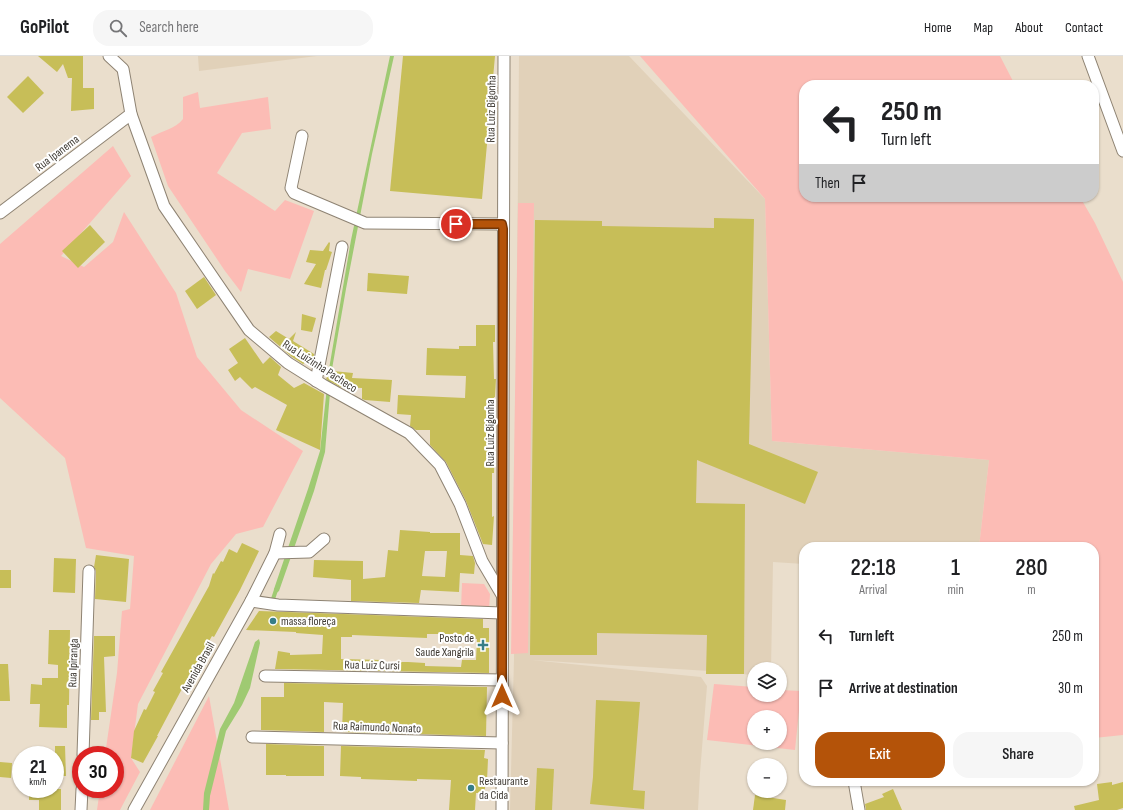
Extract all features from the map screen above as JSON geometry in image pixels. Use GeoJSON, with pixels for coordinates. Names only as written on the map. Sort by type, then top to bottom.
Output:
{"type":"FeatureCollection","features":[{"type":"Feature","properties":{"kind":"street","name":"Rua Luizinha Pacheco"},"geometry":{"type":"LineString","coordinates":[[108,56],[123,69],[131,114],[164,206],[249,330],[288,363],[316,381],[408,433],[440,466],[460,504],[482,561],[502,597]]}},
{"type":"Feature","properties":{"kind":"street","name":"Rua Luiz Bigonha"},"geometry":{"type":"LineString","coordinates":[[502,810],[504,56]]}},
{"type":"Feature","properties":{"kind":"street"},"geometry":{"type":"LineString","coordinates":[[1088,56],[1097,80]]}},
{"type":"Feature","properties":{"kind":"street"},"geometry":{"type":"LineString","coordinates":[[1099,86],[1123,151]]}},
{"type":"Feature","properties":{"kind":"street","name":"Rua Ipanema"},"geometry":{"type":"LineString","coordinates":[[0,213],[131,114]]}},
{"type":"Feature","properties":{"kind":"street"},"geometry":{"type":"LineString","coordinates":[[302,136],[290,188],[294,193],[364,223],[502,224],[503,229]]}},
{"type":"Feature","properties":{"kind":"street"},"geometry":{"type":"LineString","coordinates":[[316,381],[342,247]]}},
{"type":"Feature","properties":{"kind":"street","name":"Avenida Brasil"},"geometry":{"type":"LineString","coordinates":[[134,810],[278,553],[280,534]]}},
{"type":"Feature","properties":{"kind":"street"},"geometry":{"type":"LineString","coordinates":[[278,553],[309,552],[324,538]]}},
{"type":"Feature","properties":{"kind":"street","name":"Rua Ipiranga"},"geometry":{"type":"LineString","coordinates":[[83,746],[89,572]]}},
{"type":"Feature","properties":{"kind":"street"},"geometry":{"type":"LineString","coordinates":[[251,601],[278,605],[502,613]]}},
{"type":"Feature","properties":{"kind":"street","name":"Rua Luiz Cursi"},"geometry":{"type":"LineString","coordinates":[[265,676],[502,680]]}},
{"type":"Feature","properties":{"kind":"street","name":"Rua Raimundo Nonato"},"geometry":{"type":"LineString","coordinates":[[252,737],[502,743]]}},
{"type":"Feature","properties":{"kind":"street"},"geometry":{"type":"LineString","coordinates":[[855,786],[859,810]]}},
{"type":"Feature","properties":{"kind":"street"},"geometry":{"type":"LineString","coordinates":[[81,810],[82,798]]}},
{"type":"Feature","properties":{"kind":"shaded area"},"geometry":{"type":"Polygon","coordinates":[[[198,56],[317,56],[199,71],[198,56]]]}},
{"type":"Feature","properties":{"kind":"shaded area"},"geometry":{"type":"Polygon","coordinates":[[[390,56],[394,56],[372,154],[332,369],[325,452],[314,491],[279,591],[275,594],[274,589],[320,451],[329,369],[351,240],[390,56]]]}},
{"type":"Feature","properties":{"kind":"shaded area"},"geometry":{"type":"Polygon","coordinates":[[[519,56],[629,56],[765,199],[772,441],[989,460],[980,542],[799,542],[799,564],[773,562],[771,662],[747,662],[747,675],[531,660],[701,677],[707,686],[698,810],[510,810],[514,659],[519,56]]]}},
{"type":"Feature","properties":{"kind":"shaded area"},"geometry":{"type":"Polygon","coordinates":[[[640,56],[1000,56],[1012,80],[799,80],[799,202],[1083,202],[1095,223],[1123,282],[1123,735],[1099,737],[1099,542],[980,542],[989,460],[772,441],[765,199],[640,56]]]}},
{"type":"Feature","properties":{"kind":"shaded area"},"geometry":{"type":"Polygon","coordinates":[[[198,92],[200,108],[268,97],[271,129],[242,133],[217,173],[275,211],[285,200],[314,211],[290,279],[248,269],[241,292],[225,271],[168,186],[151,137],[172,128],[180,122],[183,119],[183,97],[198,92]]]}},
{"type":"Feature","properties":{"kind":"shaded area"},"geometry":{"type":"Polygon","coordinates":[[[113,146],[131,176],[61,256],[84,267],[113,242],[124,212],[176,293],[197,357],[241,410],[303,451],[263,527],[236,534],[211,564],[138,704],[131,758],[140,772],[120,810],[97,810],[99,798],[124,798],[124,746],[106,746],[117,673],[122,611],[130,609],[134,556],[86,548],[65,458],[0,398],[0,244],[113,146]]]}},
{"type":"Feature","properties":{"kind":"shaded area"},"geometry":{"type":"Polygon","coordinates":[[[518,203],[534,203],[528,653],[511,654],[518,203]]]}},
{"type":"Feature","properties":{"kind":"shaded area"},"geometry":{"type":"Polygon","coordinates":[[[462,583],[484,584],[490,594],[489,610],[461,609],[462,583]]]}},
{"type":"Feature","properties":{"kind":"shaded area"},"geometry":{"type":"Polygon","coordinates":[[[259,639],[260,643],[250,688],[242,705],[226,731],[210,796],[209,810],[203,810],[204,793],[220,729],[234,703],[255,642],[259,639]]]}},
{"type":"Feature","properties":{"kind":"shaded area"},"geometry":{"type":"Polygon","coordinates":[[[714,684],[747,686],[747,702],[787,702],[787,690],[799,691],[799,711],[795,750],[787,749],[787,710],[747,710],[747,745],[707,740],[714,684]]]}},
{"type":"Feature","properties":{"kind":"shaded area"},"geometry":{"type":"Polygon","coordinates":[[[209,696],[229,810],[150,810],[209,696]]]}},
{"type":"Feature","properties":{"kind":"building"},"geometry":{"type":"Polygon","coordinates":[[[38,56],[83,56],[83,88],[94,88],[94,109],[71,111],[72,78],[68,78],[63,64],[57,72],[38,56]]]}},
{"type":"Feature","properties":{"kind":"building"},"geometry":{"type":"Polygon","coordinates":[[[403,56],[495,56],[482,199],[390,191],[403,56]]]}},
{"type":"Feature","properties":{"kind":"building"},"geometry":{"type":"Polygon","coordinates":[[[28,76],[44,93],[23,113],[7,97],[28,76]]]}},
{"type":"Feature","properties":{"kind":"building"},"geometry":{"type":"Polygon","coordinates":[[[714,218],[754,219],[749,444],[818,472],[805,504],[697,460],[696,503],[745,504],[744,674],[706,674],[707,635],[597,633],[597,655],[530,655],[535,220],[602,221],[602,226],[714,228],[714,218]]]}},
{"type":"Feature","properties":{"kind":"building"},"geometry":{"type":"Polygon","coordinates":[[[90,225],[105,242],[78,268],[62,251],[90,225]]]}},
{"type":"Feature","properties":{"kind":"building"},"geometry":{"type":"Polygon","coordinates":[[[329,242],[329,251],[332,252],[325,270],[321,288],[304,284],[316,264],[306,262],[310,250],[323,251],[329,242]]]}},
{"type":"Feature","properties":{"kind":"building"},"geometry":{"type":"Polygon","coordinates":[[[368,273],[409,276],[407,294],[367,291],[368,273]]]}},
{"type":"Feature","properties":{"kind":"building"},"geometry":{"type":"Polygon","coordinates":[[[204,277],[216,295],[197,309],[185,291],[204,277]]]}},
{"type":"Feature","properties":{"kind":"building"},"geometry":{"type":"Polygon","coordinates":[[[302,314],[316,318],[312,332],[301,330],[302,314]]]}},
{"type":"Feature","properties":{"kind":"building"},"geometry":{"type":"Polygon","coordinates":[[[476,325],[495,325],[495,342],[493,342],[494,379],[496,379],[493,420],[495,421],[494,473],[492,473],[492,517],[494,516],[492,545],[483,544],[466,501],[446,462],[430,445],[430,430],[416,430],[410,426],[411,415],[397,414],[398,395],[465,398],[466,376],[426,375],[427,348],[459,349],[459,346],[476,346],[476,325]]]}},
{"type":"Feature","properties":{"kind":"building"},"geometry":{"type":"Polygon","coordinates":[[[276,331],[289,339],[296,332],[293,341],[314,354],[314,357],[303,364],[292,357],[269,337],[276,331]]]}},
{"type":"Feature","properties":{"kind":"building"},"geometry":{"type":"Polygon","coordinates":[[[245,338],[263,364],[270,357],[281,367],[278,375],[294,388],[304,383],[324,394],[320,450],[276,430],[287,405],[255,387],[252,389],[240,377],[235,381],[228,370],[238,363],[229,349],[245,338]]]}},
{"type":"Feature","properties":{"kind":"building"},"geometry":{"type":"Polygon","coordinates":[[[333,371],[353,373],[352,378],[392,380],[390,402],[362,399],[362,388],[340,387],[326,379],[327,377],[333,377],[333,371]]]}},
{"type":"Feature","properties":{"kind":"building"},"geometry":{"type":"Polygon","coordinates":[[[400,530],[430,533],[460,533],[460,555],[473,556],[475,563],[474,574],[460,573],[459,592],[421,590],[419,603],[351,601],[351,580],[313,577],[314,560],[363,561],[363,579],[385,577],[388,550],[398,551],[400,530]],[[425,551],[422,576],[445,577],[447,551],[425,551]]]}},
{"type":"Feature","properties":{"kind":"building"},"geometry":{"type":"Polygon","coordinates":[[[242,543],[259,551],[240,590],[214,637],[212,636],[184,685],[143,763],[131,758],[134,731],[144,709],[146,710],[155,692],[153,691],[163,673],[161,672],[209,586],[213,573],[214,574],[221,561],[223,562],[229,549],[237,553],[242,543]]]}},
{"type":"Feature","properties":{"kind":"building"},"geometry":{"type":"Polygon","coordinates":[[[96,555],[129,559],[126,602],[95,599],[96,571],[94,567],[96,555]]]}},
{"type":"Feature","properties":{"kind":"building"},"geometry":{"type":"Polygon","coordinates":[[[54,558],[76,559],[75,593],[53,592],[54,558]]]}},
{"type":"Feature","properties":{"kind":"building"},"geometry":{"type":"Polygon","coordinates":[[[0,570],[11,570],[11,588],[0,588],[0,570]]]}},
{"type":"Feature","properties":{"kind":"building"},"geometry":{"type":"Polygon","coordinates":[[[259,611],[483,619],[483,628],[489,628],[489,673],[275,669],[278,651],[290,653],[290,655],[322,654],[323,635],[296,632],[246,630],[259,611]],[[427,634],[427,638],[352,635],[352,637],[341,637],[341,659],[382,660],[382,662],[425,663],[425,666],[461,667],[462,660],[476,660],[477,639],[458,639],[458,634],[427,634]]]}},
{"type":"Feature","properties":{"kind":"building"},"geometry":{"type":"Polygon","coordinates":[[[49,630],[70,630],[69,705],[67,705],[67,728],[39,727],[40,704],[30,704],[31,684],[42,685],[42,678],[58,678],[58,665],[48,664],[49,630]]]}},
{"type":"Feature","properties":{"kind":"building"},"geometry":{"type":"Polygon","coordinates":[[[94,636],[115,636],[115,656],[104,657],[106,712],[99,712],[99,720],[91,720],[94,636]]]}},
{"type":"Feature","properties":{"kind":"building"},"geometry":{"type":"Polygon","coordinates":[[[0,664],[8,664],[10,701],[0,701],[0,664]]]}},
{"type":"Feature","properties":{"kind":"building"},"geometry":{"type":"Polygon","coordinates":[[[284,683],[487,687],[486,736],[342,732],[343,703],[324,702],[324,732],[261,730],[261,697],[284,697],[284,683]]]}},
{"type":"Feature","properties":{"kind":"building"},"geometry":{"type":"Polygon","coordinates":[[[596,700],[640,702],[633,790],[645,791],[644,809],[590,804],[593,777],[596,700]]]}},
{"type":"Feature","properties":{"kind":"building"},"geometry":{"type":"Polygon","coordinates":[[[266,744],[324,746],[324,776],[266,775],[266,744]]]}},
{"type":"Feature","properties":{"kind":"building"},"geometry":{"type":"Polygon","coordinates":[[[64,746],[65,746],[66,776],[64,776],[64,746]]]}},
{"type":"Feature","properties":{"kind":"building"},"geometry":{"type":"Polygon","coordinates":[[[341,746],[485,750],[484,758],[488,759],[485,793],[476,793],[475,810],[449,810],[451,780],[417,779],[417,781],[361,779],[361,777],[340,776],[341,746]]]}},
{"type":"Feature","properties":{"kind":"building"},"geometry":{"type":"Polygon","coordinates":[[[0,762],[12,763],[11,778],[0,777],[0,762]]]}},
{"type":"Feature","properties":{"kind":"building"},"geometry":{"type":"Polygon","coordinates":[[[537,768],[554,769],[552,810],[535,810],[537,768]]]}},
{"type":"Feature","properties":{"kind":"building"},"geometry":{"type":"Polygon","coordinates":[[[1112,782],[1112,785],[1123,782],[1123,808],[1117,810],[1075,810],[1074,806],[1099,800],[1097,786],[1099,786],[1099,784],[1112,782]]]}},
{"type":"Feature","properties":{"kind":"building"},"geometry":{"type":"Polygon","coordinates":[[[893,789],[902,810],[866,810],[865,804],[884,797],[882,794],[893,789]]]}},
{"type":"Feature","properties":{"kind":"building"},"geometry":{"type":"Polygon","coordinates":[[[29,798],[61,798],[61,810],[39,810],[39,800],[29,800],[29,798]]]}},
{"type":"Feature","properties":{"kind":"building"},"geometry":{"type":"Polygon","coordinates":[[[755,798],[774,798],[786,800],[785,810],[753,810],[755,798]]]}},
{"type":"Feature","properties":{"kind":"waterway"},"geometry":{"type":"LineString","coordinates":[[273,599],[276,590]]}},
{"type":"Feature","properties":{"kind":"place","name":"massa floreça"},"geometry":{"type":"Point","coordinates":[273,621]}},
{"type":"Feature","properties":{"kind":"place","name":"Posto de Saude Xangrila"},"geometry":{"type":"Point","coordinates":[483,645]}},
{"type":"Feature","properties":{"kind":"place","name":"Restaurante da Cida"},"geometry":{"type":"Point","coordinates":[471,788]}},
{"type":"Feature","properties":{"kind":"route"},"geometry":{"type":"LineString","coordinates":[[456,224],[502,224],[503,229],[502,696]]}}]}
